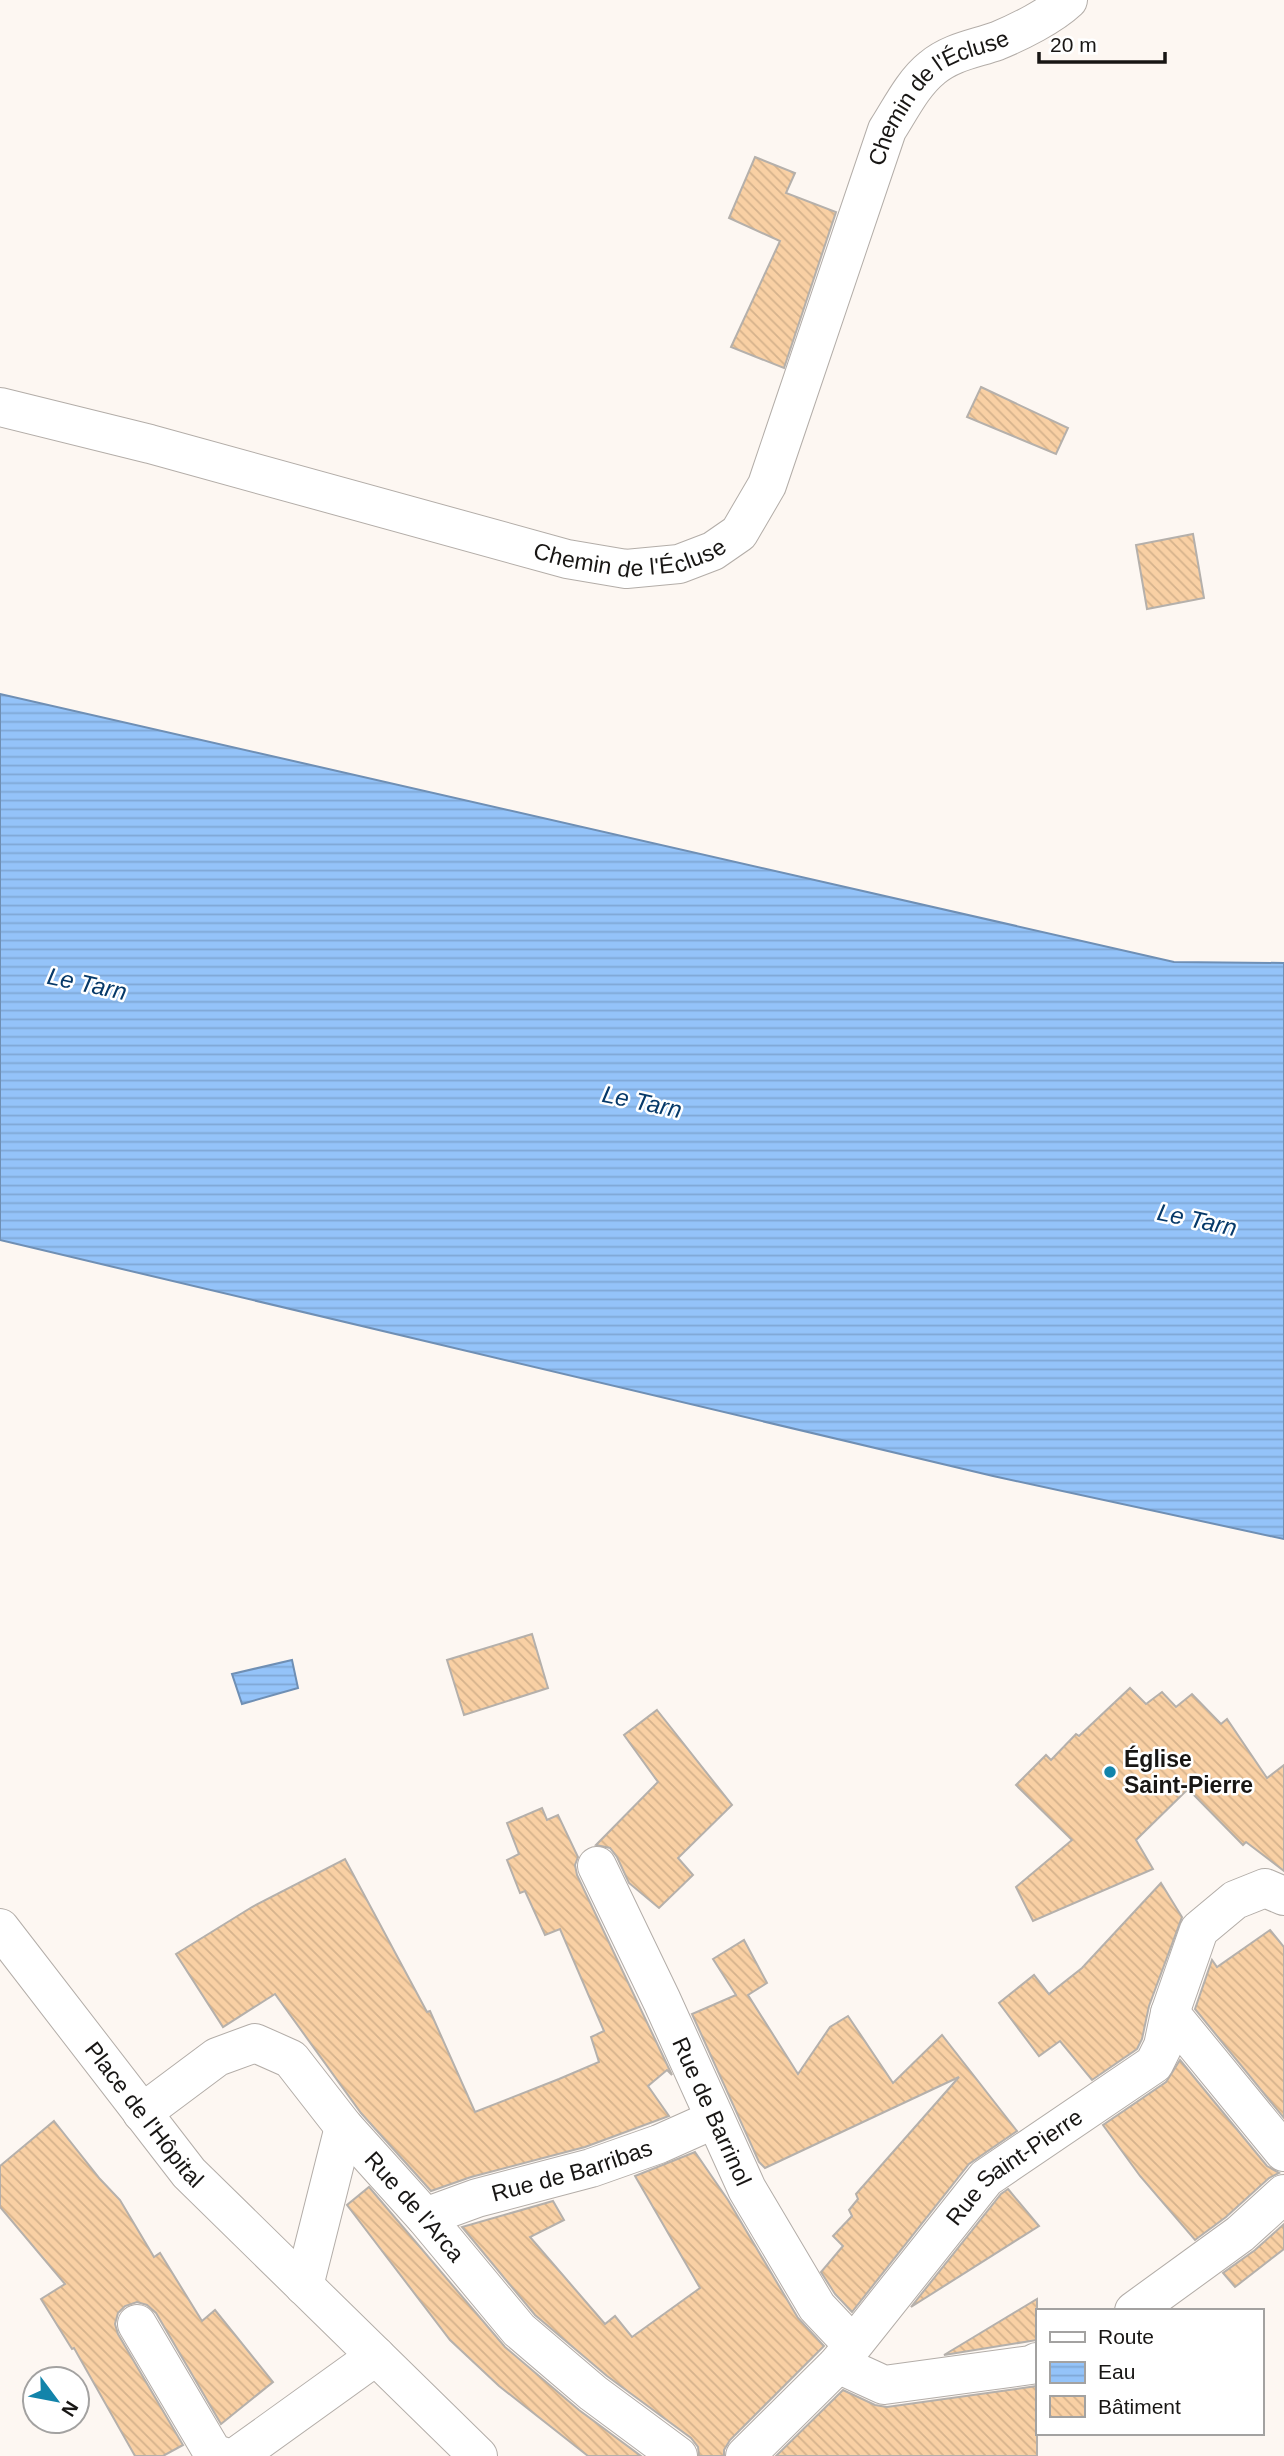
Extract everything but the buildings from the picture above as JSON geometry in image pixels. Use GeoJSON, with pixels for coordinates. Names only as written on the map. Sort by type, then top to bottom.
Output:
{"type":"FeatureCollection","features":[{"type":"Feature","properties":{"kind":"street","name":"Chemin de l'Écluse"},"geometry":{"type":"LineString","coordinates":[[0,407],[150,444],[567,559],[626,569],[679,564],[713,551],[739,533],[767,485],[887,130],[909,96],[931,68],[962,50],[997,40],[1058,10],[1068,0]]}},
{"type":"Feature","properties":{"kind":"street","name":"Rue de Barrinol"},"geometry":{"type":"LineString","coordinates":[[597,1866],[747,2189],[845,2354]]}},
{"type":"Feature","properties":{"kind":"street","name":"Rue Saint-Pierre"},"geometry":{"type":"LineString","coordinates":[[746,2456],[845,2354],[986,2178],[1154,2064],[1163,2046],[1170,2013],[1199,1930],[1235,1900],[1275,1892]]}},
{"type":"Feature","properties":{"kind":"street","name":"Place de l'Hôpital"},"geometry":{"type":"LineString","coordinates":[[0,1928],[189,2173],[478,2456]]}},
{"type":"Feature","properties":{"kind":"street"},"geometry":{"type":"LineString","coordinates":[[1170,2013],[1284,2152]]}},
{"type":"Feature","properties":{"kind":"street","name":"Rue de l'Arca"},"geometry":{"type":"LineString","coordinates":[[142,2113],[217,2057],[255,2043],[290,2059],[344,2127],[425,2217],[519,2330],[593,2393],[678,2456]]}},
{"type":"Feature","properties":{"kind":"street","name":"Rue de Barribas"},"geometry":{"type":"LineString","coordinates":[[425,2217],[477,2198],[591,2168],[659,2144],[715,2119]]}},
{"type":"Feature","properties":{"kind":"street"},"geometry":{"type":"LineString","coordinates":[[304,2286],[344,2127]]}},
{"type":"Feature","properties":{"kind":"street"},"geometry":{"type":"LineString","coordinates":[[1137,2309],[1240,2234],[1284,2194]]}},
{"type":"Feature","properties":{"kind":"street"},"geometry":{"type":"LineString","coordinates":[[137,2325],[214,2453],[222,2456]]}},
{"type":"Feature","properties":{"kind":"street"},"geometry":{"type":"LineString","coordinates":[[845,2354],[884,2385],[1036,2362]]}},
{"type":"Feature","properties":{"kind":"street"},"geometry":{"type":"LineString","coordinates":[[237,2456],[376,2356]]}},
{"type":"Feature","properties":{"kind":"water","name":"Le Tarn"},"geometry":{"type":"Polygon","coordinates":[[[0,694],[1174,962],[1284,963],[1284,1539],[993,1476],[0,1240],[0,694]]]}},
{"type":"Feature","properties":{"kind":"water"},"geometry":{"type":"Polygon","coordinates":[[[292,1660],[298,1688],[242,1704],[232,1674],[292,1660]]]}},
{"type":"Feature","properties":{"kind":"place","name":"Église Saint-Pierre"},"geometry":{"type":"Point","coordinates":[1110,1772]}}]}
